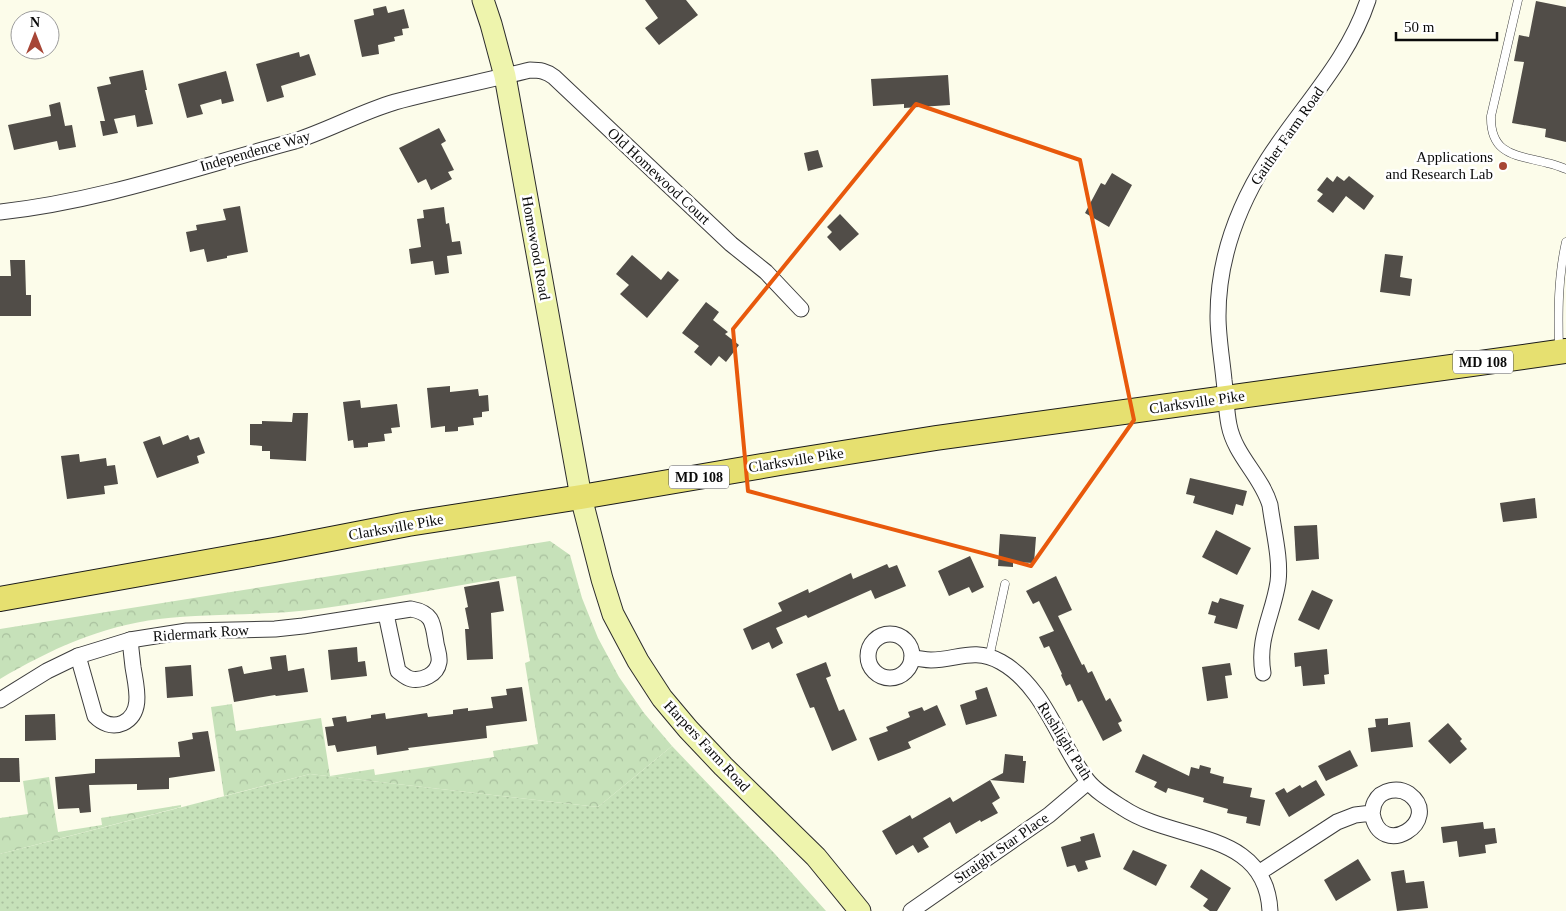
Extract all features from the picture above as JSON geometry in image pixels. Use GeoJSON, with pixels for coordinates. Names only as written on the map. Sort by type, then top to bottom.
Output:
{"type":"FeatureCollection","features":[{"type":"Feature","properties":{"kind":"main road","name":"Homewood Road"},"geometry":{"type":"LineString","coordinates":[[483,0],[505,76],[581,497]]}},
{"type":"Feature","properties":{"kind":"main road","name":"Clarksville Pike"},"geometry":{"type":"LineString","coordinates":[[0,599],[408,524],[780,463],[926,440],[1563,351]]}},
{"type":"Feature","properties":{"kind":"main road","name":"Harpers Farm Road"},"geometry":{"type":"LineString","coordinates":[[581,497],[602,579],[614,614],[638,661],[662,698],[717,760],[816,856],[860,911]]}},
{"type":"Feature","properties":{"kind":"street","name":"Gaither Farm Road"},"geometry":{"type":"LineString","coordinates":[[1263,673],[1261,648],[1278,581],[1277,560],[1267,495],[1234,443],[1229,426],[1218,317],[1219,289],[1234,226],[1249,192],[1268,159],[1334,69],[1353,38],[1368,0]]}},
{"type":"Feature","properties":{"kind":"street","name":"Old Homewood Court"},"geometry":{"type":"LineString","coordinates":[[505,76],[530,70],[547,72],[554,77],[731,244],[766,272],[801,308]]}},
{"type":"Feature","properties":{"kind":"street","name":"Independence Way"},"geometry":{"type":"LineString","coordinates":[[0,212],[92,197],[295,142],[356,116],[396,102],[505,76]]}},
{"type":"Feature","properties":{"kind":"street","name":"Ridermark Row"},"geometry":{"type":"LineString","coordinates":[[0,700],[47,671],[78,656],[130,640],[187,631],[275,629],[303,626],[410,609],[427,615],[433,623],[439,663],[436,671],[430,676],[412,679],[398,671],[386,614]]}},
{"type":"Feature","properties":{"kind":"street"},"geometry":{"type":"LineString","coordinates":[[78,656],[95,716],[100,721],[108,724],[120,724],[129,720],[138,700],[130,640]]}},
{"type":"Feature","properties":{"kind":"street","name":"Rushlight Path"},"geometry":{"type":"LineString","coordinates":[[912,658],[930,660],[969,654],[999,661],[1015,671],[1030,686],[1088,782],[1125,810],[1143,819],[1236,850],[1260,872],[1266,887],[1270,911]]}},
{"type":"Feature","properties":{"kind":"street","name":"Straight Star Place"},"geometry":{"type":"LineString","coordinates":[[910,911],[1049,816],[1088,782]]}},
{"type":"Feature","properties":{"kind":"street"},"geometry":{"type":"LineString","coordinates":[[1260,872],[1338,822],[1355,815],[1372,813]]}},
{"type":"Feature","properties":{"kind":"lane"},"geometry":{"type":"LineString","coordinates":[[1518,0],[1491,116],[1491,128],[1502,148],[1516,156],[1566,169]]}},
{"type":"Feature","properties":{"kind":"lane"},"geometry":{"type":"LineString","coordinates":[[1563,351],[1557,308],[1560,272],[1566,242]]}},
{"type":"Feature","properties":{"kind":"lane"},"geometry":{"type":"LineString","coordinates":[[989,658],[1005,584]]}},
{"type":"Feature","properties":{"kind":"highlighted area"},"geometry":{"type":"Polygon","coordinates":[[[916,104],[1080,160],[1134,420],[1031,566],[748,491],[733,329],[916,104]]]}},
{"type":"Feature","properties":{"kind":"green space"},"geometry":{"type":"Polygon","coordinates":[[[550,541],[570,555],[582,598],[598,638],[619,677],[644,713],[672,746],[598,807],[310,774],[224,796],[211,707],[232,704],[236,731],[321,718],[330,776],[374,769],[375,775],[494,757],[493,751],[538,744],[525,663],[530,661],[516,576],[318,609],[278,613],[179,617],[138,622],[96,633],[76,641],[37,658],[0,679],[0,629],[550,541]]]}},
{"type":"Feature","properties":{"kind":"green space"},"geometry":{"type":"Polygon","coordinates":[[[672,746],[775,854],[826,911],[0,911],[0,854],[310,774],[598,807],[672,746]]]}},
{"type":"Feature","properties":{"kind":"green space"},"geometry":{"type":"Polygon","coordinates":[[[49,777],[58,832],[102,825],[101,818],[181,805],[181,807],[0,854],[0,818],[28,814],[23,781],[49,777]]]}},
{"type":"Feature","properties":{"kind":"building"},"geometry":{"type":"Polygon","coordinates":[[[645,0],[686,0],[698,15],[659,45],[645,28],[658,18],[645,0]]]}},
{"type":"Feature","properties":{"kind":"building"},"geometry":{"type":"Polygon","coordinates":[[[1536,1],[1566,7],[1566,142],[1545,137],[1546,129],[1512,123],[1524,62],[1514,61],[1519,35],[1529,37],[1536,1]]]}},
{"type":"Feature","properties":{"kind":"building"},"geometry":{"type":"Polygon","coordinates":[[[386,6],[388,13],[404,9],[409,28],[402,29],[403,35],[394,37],[395,41],[378,45],[379,54],[362,57],[354,20],[374,15],[373,9],[386,6]]]}},
{"type":"Feature","properties":{"kind":"building"},"geometry":{"type":"Polygon","coordinates":[[[299,52],[300,57],[309,54],[316,75],[281,86],[284,97],[267,102],[256,64],[299,52]]]}},
{"type":"Feature","properties":{"kind":"building"},"geometry":{"type":"Polygon","coordinates":[[[143,70],[147,90],[145,90],[153,124],[137,127],[135,115],[114,119],[118,133],[103,136],[100,121],[105,121],[97,87],[111,84],[109,77],[143,70]]]}},
{"type":"Feature","properties":{"kind":"building"},"geometry":{"type":"Polygon","coordinates":[[[226,71],[234,101],[222,104],[221,99],[200,105],[203,114],[187,118],[178,84],[226,71]]]}},
{"type":"Feature","properties":{"kind":"building"},"geometry":{"type":"Polygon","coordinates":[[[948,75],[950,105],[904,108],[904,104],[873,106],[871,79],[948,75]]]}},
{"type":"Feature","properties":{"kind":"building"},"geometry":{"type":"Polygon","coordinates":[[[60,102],[65,126],[72,125],[76,147],[59,150],[57,141],[14,150],[8,125],[51,116],[49,105],[60,102]]]}},
{"type":"Feature","properties":{"kind":"building"},"geometry":{"type":"Polygon","coordinates":[[[439,128],[446,141],[441,144],[454,170],[448,172],[452,179],[431,190],[426,179],[418,183],[399,148],[439,128]]]}},
{"type":"Feature","properties":{"kind":"building"},"geometry":{"type":"Polygon","coordinates":[[[818,150],[823,167],[808,171],[804,153],[818,150]]]}},
{"type":"Feature","properties":{"kind":"building"},"geometry":{"type":"Polygon","coordinates":[[[1112,173],[1132,185],[1109,227],[1085,213],[1101,183],[1105,185],[1112,173]]]}},
{"type":"Feature","properties":{"kind":"building"},"geometry":{"type":"Polygon","coordinates":[[[1337,176],[1344,181],[1349,176],[1374,196],[1364,210],[1346,196],[1333,213],[1317,201],[1323,194],[1317,190],[1327,177],[1333,182],[1337,176]]]}},
{"type":"Feature","properties":{"kind":"building"},"geometry":{"type":"Polygon","coordinates":[[[240,206],[248,252],[207,262],[204,249],[190,252],[186,232],[197,230],[196,225],[226,220],[223,209],[240,206]]]}},
{"type":"Feature","properties":{"kind":"building"},"geometry":{"type":"Polygon","coordinates":[[[444,207],[446,224],[449,223],[452,242],[460,241],[462,254],[447,256],[449,273],[435,275],[433,261],[411,264],[409,249],[421,247],[417,219],[424,218],[423,210],[444,207]]]}},
{"type":"Feature","properties":{"kind":"building"},"geometry":{"type":"Polygon","coordinates":[[[840,214],[859,234],[840,251],[827,237],[832,232],[827,227],[840,214]]]}},
{"type":"Feature","properties":{"kind":"building"},"geometry":{"type":"Polygon","coordinates":[[[1385,254],[1403,256],[1400,277],[1412,279],[1410,296],[1380,292],[1385,254]]]}},
{"type":"Feature","properties":{"kind":"building"},"geometry":{"type":"Polygon","coordinates":[[[632,255],[661,280],[668,271],[679,280],[647,318],[620,294],[629,285],[616,274],[632,255]]]}},
{"type":"Feature","properties":{"kind":"building"},"geometry":{"type":"Polygon","coordinates":[[[10,260],[25,260],[26,295],[31,295],[31,316],[0,316],[0,276],[11,276],[10,260]]]}},
{"type":"Feature","properties":{"kind":"building"},"geometry":{"type":"Polygon","coordinates":[[[706,302],[719,312],[713,320],[728,332],[725,334],[739,345],[726,362],[719,356],[711,366],[694,352],[699,346],[682,333],[706,302]]]}},
{"type":"Feature","properties":{"kind":"building"},"geometry":{"type":"Polygon","coordinates":[[[450,386],[450,392],[478,389],[479,396],[488,395],[489,411],[482,412],[482,417],[473,418],[474,425],[458,427],[458,431],[445,432],[445,426],[431,428],[427,388],[450,386]]]}},
{"type":"Feature","properties":{"kind":"building"},"geometry":{"type":"Polygon","coordinates":[[[360,400],[361,408],[397,404],[400,427],[391,428],[392,433],[384,434],[385,441],[368,443],[368,447],[354,448],[353,440],[348,441],[343,402],[360,400]]]}},
{"type":"Feature","properties":{"kind":"building"},"geometry":{"type":"Polygon","coordinates":[[[293,413],[308,413],[306,461],[270,459],[270,451],[262,451],[262,446],[250,445],[250,424],[262,424],[262,421],[292,422],[293,413]]]}},
{"type":"Feature","properties":{"kind":"building"},"geometry":{"type":"Polygon","coordinates":[[[188,435],[190,440],[199,437],[205,453],[197,456],[199,463],[157,478],[143,442],[160,436],[163,445],[188,435]]]}},
{"type":"Feature","properties":{"kind":"building"},"geometry":{"type":"Polygon","coordinates":[[[79,454],[80,462],[106,458],[107,466],[115,465],[118,484],[104,486],[105,494],[67,499],[61,456],[79,454]]]}},
{"type":"Feature","properties":{"kind":"building"},"geometry":{"type":"Polygon","coordinates":[[[1190,478],[1247,491],[1243,506],[1236,504],[1233,515],[1193,503],[1195,496],[1186,494],[1190,478]]]}},
{"type":"Feature","properties":{"kind":"building"},"geometry":{"type":"Polygon","coordinates":[[[1535,498],[1537,518],[1503,522],[1500,503],[1535,498]]]}},
{"type":"Feature","properties":{"kind":"building"},"geometry":{"type":"Polygon","coordinates":[[[1317,525],[1319,559],[1296,561],[1294,526],[1317,525]]]}},
{"type":"Feature","properties":{"kind":"building"},"geometry":{"type":"Polygon","coordinates":[[[1216,530],[1251,548],[1237,575],[1202,557],[1216,530]]]}},
{"type":"Feature","properties":{"kind":"building"},"geometry":{"type":"Polygon","coordinates":[[[1000,534],[1036,537],[1034,563],[1013,562],[1013,567],[998,566],[1000,534]]]}},
{"type":"Feature","properties":{"kind":"building"},"geometry":{"type":"Polygon","coordinates":[[[970,556],[984,587],[972,593],[969,587],[949,596],[938,571],[970,556]]]}},
{"type":"Feature","properties":{"kind":"building"},"geometry":{"type":"Polygon","coordinates":[[[887,564],[889,568],[897,565],[906,586],[875,599],[871,590],[808,618],[806,615],[776,628],[783,643],[772,649],[769,642],[752,650],[743,629],[782,611],[778,603],[808,589],[809,593],[851,573],[853,579],[887,564]]]}},
{"type":"Feature","properties":{"kind":"building"},"geometry":{"type":"Polygon","coordinates":[[[1056,576],[1072,610],[1058,616],[1082,665],[1084,664],[1088,673],[1092,671],[1106,701],[1110,698],[1122,721],[1118,723],[1122,731],[1103,741],[1082,700],[1078,702],[1070,684],[1066,686],[1049,646],[1044,648],[1039,637],[1054,631],[1039,601],[1033,604],[1026,591],[1056,576]]]}},
{"type":"Feature","properties":{"kind":"building"},"geometry":{"type":"Polygon","coordinates":[[[499,581],[504,611],[491,613],[493,659],[467,660],[465,629],[469,629],[465,608],[468,607],[464,587],[499,581]]]}},
{"type":"Feature","properties":{"kind":"building"},"geometry":{"type":"Polygon","coordinates":[[[1312,590],[1333,600],[1319,630],[1298,620],[1312,590]]]}},
{"type":"Feature","properties":{"kind":"building"},"geometry":{"type":"Polygon","coordinates":[[[1220,598],[1244,605],[1237,629],[1214,623],[1216,616],[1208,614],[1212,601],[1218,603],[1220,598]]]}},
{"type":"Feature","properties":{"kind":"building"},"geometry":{"type":"Polygon","coordinates":[[[357,647],[358,662],[365,661],[367,676],[331,680],[328,650],[357,647]]]}},
{"type":"Feature","properties":{"kind":"building"},"geometry":{"type":"Polygon","coordinates":[[[1327,649],[1329,674],[1324,675],[1325,684],[1303,686],[1301,666],[1295,667],[1294,653],[1327,649]]]}},
{"type":"Feature","properties":{"kind":"building"},"geometry":{"type":"Polygon","coordinates":[[[286,655],[288,671],[304,668],[308,692],[234,702],[228,669],[242,666],[244,674],[272,669],[270,657],[286,655]]]}},
{"type":"Feature","properties":{"kind":"building"},"geometry":{"type":"Polygon","coordinates":[[[826,662],[831,676],[826,678],[839,711],[844,709],[857,740],[832,751],[814,707],[810,708],[796,674],[826,662]]]}},
{"type":"Feature","properties":{"kind":"building"},"geometry":{"type":"Polygon","coordinates":[[[1230,663],[1232,675],[1225,676],[1228,698],[1207,701],[1202,667],[1230,663]]]}},
{"type":"Feature","properties":{"kind":"building"},"geometry":{"type":"Polygon","coordinates":[[[191,665],[193,696],[167,698],[165,667],[191,665]]]}},
{"type":"Feature","properties":{"kind":"building"},"geometry":{"type":"Polygon","coordinates":[[[522,687],[527,721],[486,726],[487,738],[408,748],[409,750],[377,755],[376,746],[337,752],[335,745],[328,746],[325,727],[334,726],[332,718],[346,716],[347,722],[371,718],[371,715],[385,713],[386,719],[427,713],[428,717],[453,714],[453,710],[468,708],[468,711],[493,708],[491,697],[507,695],[506,689],[522,687]]]}},
{"type":"Feature","properties":{"kind":"building"},"geometry":{"type":"Polygon","coordinates":[[[987,687],[997,716],[966,725],[960,705],[977,699],[975,691],[987,687]]]}},
{"type":"Feature","properties":{"kind":"building"},"geometry":{"type":"Polygon","coordinates":[[[937,705],[946,725],[908,742],[911,748],[878,761],[869,738],[888,731],[886,727],[910,717],[908,712],[922,707],[924,711],[937,705]]]}},
{"type":"Feature","properties":{"kind":"building"},"geometry":{"type":"Polygon","coordinates":[[[55,714],[56,740],[25,741],[25,715],[55,714]]]}},
{"type":"Feature","properties":{"kind":"building"},"geometry":{"type":"Polygon","coordinates":[[[1388,718],[1388,725],[1410,722],[1413,747],[1371,752],[1368,728],[1376,727],[1375,719],[1388,718]]]}},
{"type":"Feature","properties":{"kind":"building"},"geometry":{"type":"Polygon","coordinates":[[[1448,723],[1462,739],[1460,741],[1467,749],[1450,764],[1428,741],[1448,723]]]}},
{"type":"Feature","properties":{"kind":"building"},"geometry":{"type":"Polygon","coordinates":[[[208,731],[215,771],[169,778],[169,789],[137,790],[137,784],[89,785],[91,812],[80,813],[79,808],[58,809],[55,777],[95,773],[95,759],[180,757],[178,742],[193,739],[192,733],[208,731]]]}},
{"type":"Feature","properties":{"kind":"building"},"geometry":{"type":"Polygon","coordinates":[[[1350,750],[1358,766],[1326,781],[1318,766],[1350,750]]]}},
{"type":"Feature","properties":{"kind":"building"},"geometry":{"type":"Polygon","coordinates":[[[1005,754],[1023,756],[1023,761],[1026,761],[1024,783],[990,780],[1003,773],[1005,754]]]}},
{"type":"Feature","properties":{"kind":"building"},"geometry":{"type":"Polygon","coordinates":[[[1143,754],[1189,776],[1191,767],[1199,769],[1200,765],[1211,768],[1210,773],[1224,777],[1223,783],[1252,788],[1250,797],[1265,800],[1260,826],[1246,823],[1247,817],[1227,813],[1228,809],[1203,802],[1204,798],[1168,788],[1166,793],[1154,787],[1157,782],[1135,772],[1143,754]]]}},
{"type":"Feature","properties":{"kind":"building"},"geometry":{"type":"Polygon","coordinates":[[[0,758],[19,758],[20,782],[0,782],[0,758]]]}},
{"type":"Feature","properties":{"kind":"building"},"geometry":{"type":"Polygon","coordinates":[[[990,780],[1000,798],[992,803],[998,813],[981,822],[980,820],[956,834],[950,822],[923,838],[929,847],[918,853],[913,845],[896,855],[882,831],[910,815],[912,819],[950,797],[953,802],[990,780]]]}},
{"type":"Feature","properties":{"kind":"building"},"geometry":{"type":"Polygon","coordinates":[[[1316,780],[1325,795],[1289,817],[1275,793],[1284,788],[1287,793],[1300,785],[1302,788],[1316,780]]]}},
{"type":"Feature","properties":{"kind":"building"},"geometry":{"type":"Polygon","coordinates":[[[1483,822],[1484,829],[1495,828],[1497,843],[1485,845],[1486,853],[1459,857],[1457,841],[1443,843],[1441,827],[1483,822]]]}},
{"type":"Feature","properties":{"kind":"building"},"geometry":{"type":"Polygon","coordinates":[[[1094,833],[1101,857],[1085,861],[1088,869],[1078,872],[1075,865],[1067,867],[1061,847],[1081,841],[1080,837],[1094,833]]]}},
{"type":"Feature","properties":{"kind":"building"},"geometry":{"type":"Polygon","coordinates":[[[1133,850],[1167,865],[1156,886],[1123,869],[1133,850]]]}},
{"type":"Feature","properties":{"kind":"building"},"geometry":{"type":"Polygon","coordinates":[[[1358,859],[1371,880],[1336,901],[1324,880],[1358,859]]]}},
{"type":"Feature","properties":{"kind":"building"},"geometry":{"type":"Polygon","coordinates":[[[1201,869],[1231,888],[1217,911],[1210,911],[1203,906],[1208,899],[1190,887],[1201,869]]]}},
{"type":"Feature","properties":{"kind":"building"},"geometry":{"type":"Polygon","coordinates":[[[1404,870],[1406,883],[1424,881],[1428,908],[1397,911],[1391,872],[1404,870]]]}},
{"type":"Feature","properties":{"kind":"place","name":"Applications and Research Lab"},"geometry":{"type":"Point","coordinates":[1503,166]}}]}
